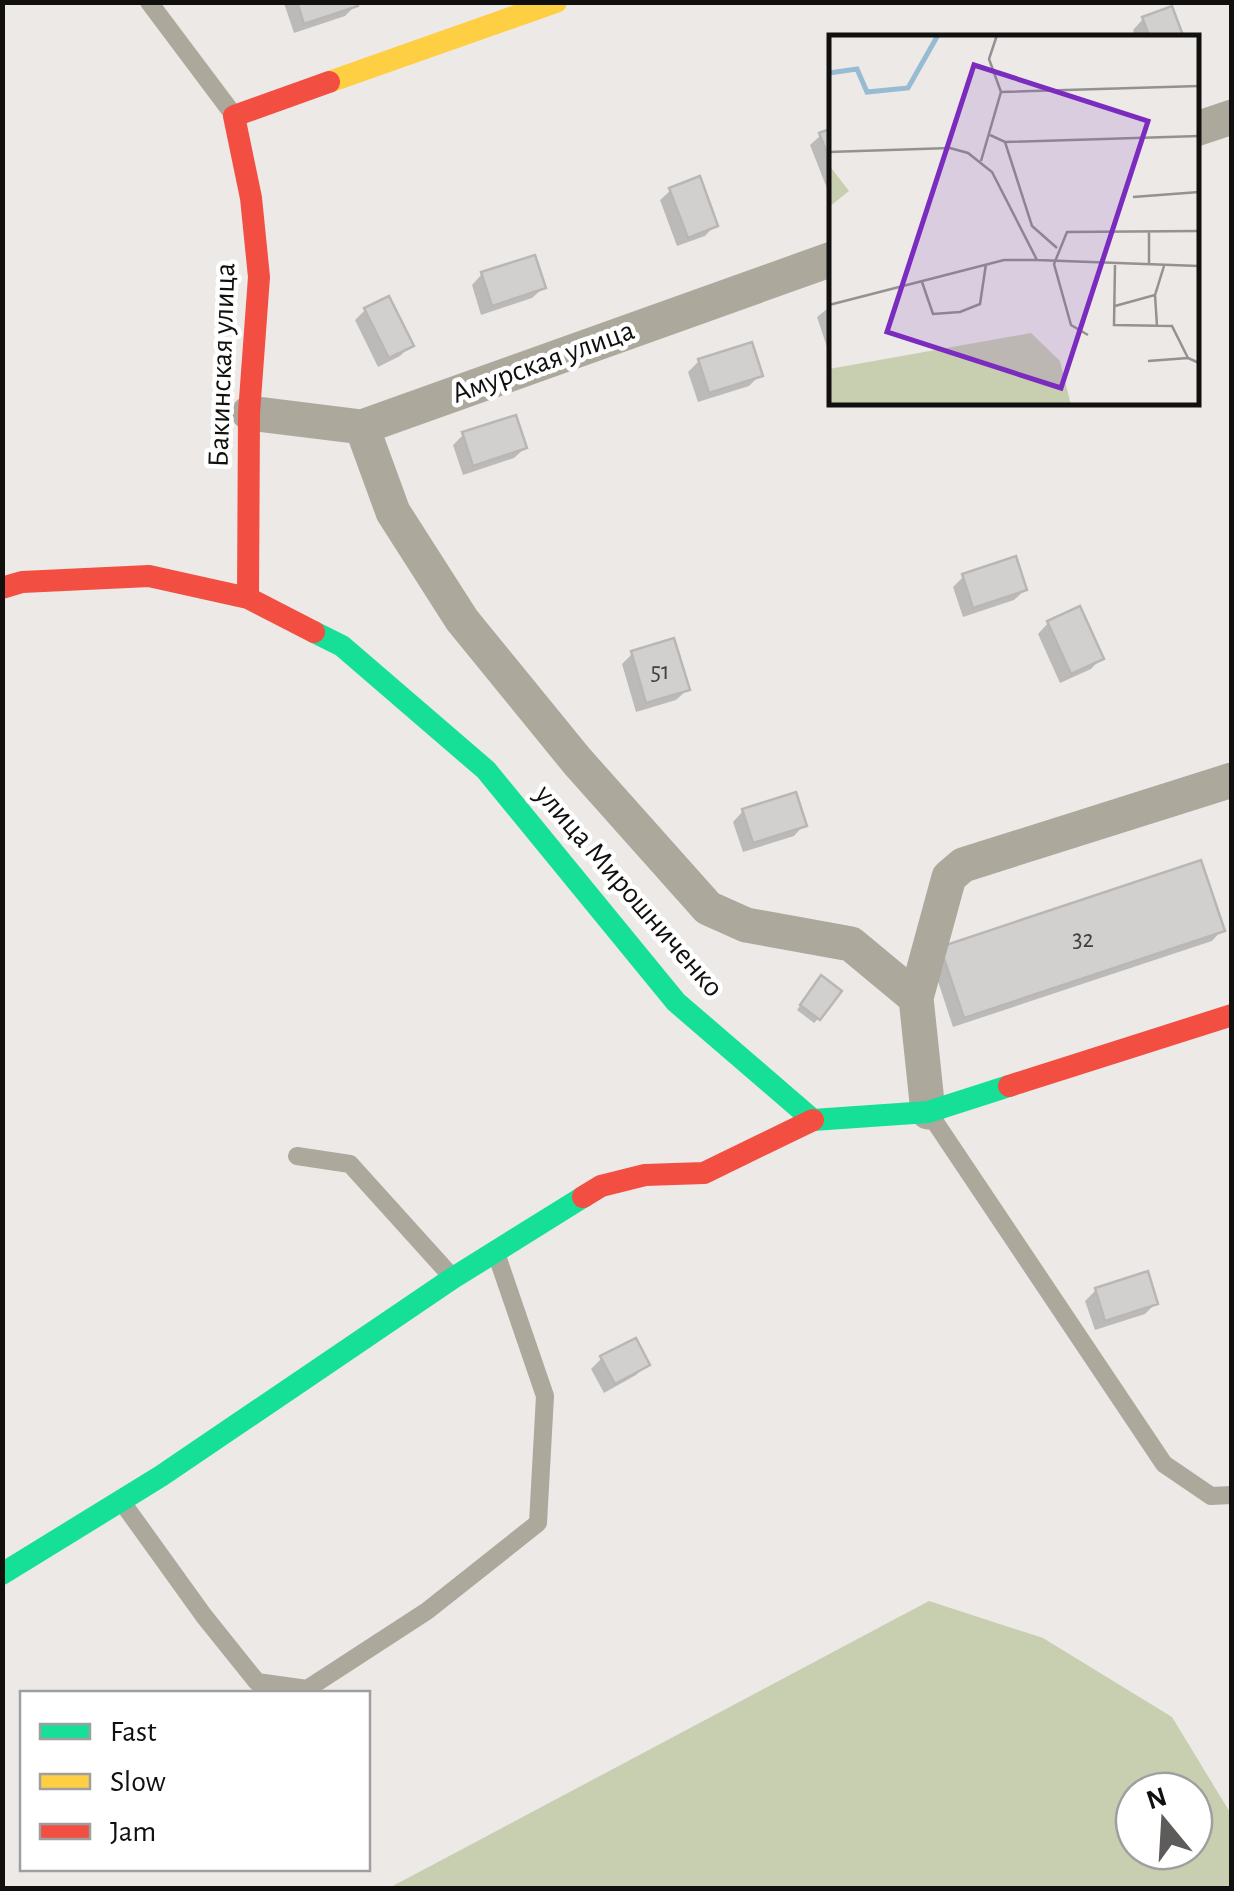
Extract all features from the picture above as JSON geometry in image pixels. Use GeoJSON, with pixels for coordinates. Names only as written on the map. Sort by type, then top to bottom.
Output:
{"type":"FeatureCollection","features":[{"type":"Feature","properties":{"kind":"street"},"geometry":{"type":"LineString","coordinates":[[234,116],[556,2]]}},
{"type":"Feature","properties":{"kind":"street","name":"Бакинская улица"},"geometry":{"type":"LineString","coordinates":[[234,116],[252,198],[259,277],[249,413],[248,598]]}},
{"type":"Feature","properties":{"kind":"street"},"geometry":{"type":"LineString","coordinates":[[1199,128],[1232,116]]}},
{"type":"Feature","properties":{"kind":"street","name":"Амурская улица"},"geometry":{"type":"LineString","coordinates":[[249,413],[362,427],[829,260]]}},
{"type":"Feature","properties":{"kind":"street"},"geometry":{"type":"LineString","coordinates":[[362,427],[393,512],[462,620],[577,761],[708,908],[746,926],[851,944],[916,998]]}},
{"type":"Feature","properties":{"kind":"street","name":"улица Мирошниченко"},"geometry":{"type":"LineString","coordinates":[[2,588],[22,582],[149,576],[248,598],[342,646],[486,770],[676,1002],[813,1120]]}},
{"type":"Feature","properties":{"kind":"street"},"geometry":{"type":"LineString","coordinates":[[928,1112],[916,998],[949,877],[963,866],[1232,780]]}},
{"type":"Feature","properties":{"kind":"street"},"geometry":{"type":"LineString","coordinates":[[2,1574],[121,1501],[453,1278],[601,1186],[645,1175],[704,1173],[813,1120],[928,1112],[1232,1015]]}},
{"type":"Feature","properties":{"kind":"lane"},"geometry":{"type":"LineString","coordinates":[[149,2],[234,116]]}},
{"type":"Feature","properties":{"kind":"lane"},"geometry":{"type":"LineString","coordinates":[[928,1112],[1164,1464],[1211,1496],[1232,1495]]}},
{"type":"Feature","properties":{"kind":"lane"},"geometry":{"type":"LineString","coordinates":[[296,1156],[350,1164],[453,1278]]}},
{"type":"Feature","properties":{"kind":"lane"},"geometry":{"type":"LineString","coordinates":[[121,1501],[257,1682],[307,1689],[427,1610],[538,1523],[545,1396],[496,1252]]}},
{"type":"Feature","properties":{"kind":"green space"},"geometry":{"type":"Polygon","coordinates":[[[929,1601],[1043,1638],[1172,1717],[1205,1771],[1114,1771],[1114,1871],[1214,1871],[1214,1786],[1231,1814],[1231,1888],[389,1888],[929,1601]]]}},
{"type":"Feature","properties":{"kind":"building"},"geometry":{"type":"Polygon","coordinates":[[[297,2],[357,2],[358,6],[304,24],[297,2]]]}},
{"type":"Feature","properties":{"kind":"building"},"geometry":{"type":"Polygon","coordinates":[[[1172,6],[1183,35],[1149,35],[1142,17],[1172,6]]]}},
{"type":"Feature","properties":{"kind":"building"},"geometry":{"type":"Polygon","coordinates":[[[829,129],[829,158],[819,133],[829,129]]]}},
{"type":"Feature","properties":{"kind":"building"},"geometry":{"type":"Polygon","coordinates":[[[700,176],[718,226],[688,238],[669,188],[700,176]]]}},
{"type":"Feature","properties":{"kind":"building"},"geometry":{"type":"Polygon","coordinates":[[[535,255],[546,288],[492,306],[481,272],[535,255]]]}},
{"type":"Feature","properties":{"kind":"building"},"geometry":{"type":"Polygon","coordinates":[[[389,296],[414,346],[389,358],[364,308],[389,296]]]}},
{"type":"Feature","properties":{"kind":"building"},"geometry":{"type":"Polygon","coordinates":[[[752,342],[763,376],[709,393],[698,359],[752,342]]]}},
{"type":"Feature","properties":{"kind":"building"},"geometry":{"type":"Polygon","coordinates":[[[516,415],[527,448],[473,466],[462,432],[516,415]]]}},
{"type":"Feature","properties":{"kind":"building"},"geometry":{"type":"Polygon","coordinates":[[[1016,556],[1027,590],[973,608],[962,574],[1016,556]]]}},
{"type":"Feature","properties":{"kind":"building"},"geometry":{"type":"Polygon","coordinates":[[[1080,606],[1104,659],[1071,674],[1047,621],[1080,606]]]}},
{"type":"Feature","properties":{"kind":"building"},"geometry":{"type":"Polygon","coordinates":[[[674,638],[690,690],[646,703],[631,651],[674,638]]]}},
{"type":"Feature","properties":{"kind":"building"},"geometry":{"type":"Polygon","coordinates":[[[796,792],[807,826],[753,843],[742,809],[796,792]]]}},
{"type":"Feature","properties":{"kind":"building"},"geometry":{"type":"Polygon","coordinates":[[[1201,860],[1225,931],[964,1018],[940,947],[1201,860]]]}},
{"type":"Feature","properties":{"kind":"building"},"geometry":{"type":"Polygon","coordinates":[[[821,975],[842,991],[820,1020],[800,1005],[821,975]]]}},
{"type":"Feature","properties":{"kind":"building"},"geometry":{"type":"Polygon","coordinates":[[[1148,1271],[1158,1304],[1105,1321],[1095,1288],[1148,1271]]]}},
{"type":"Feature","properties":{"kind":"building"},"geometry":{"type":"Polygon","coordinates":[[[636,1338],[650,1365],[615,1384],[600,1356],[636,1338]]]}},
{"type":"Feature","properties":{"kind":"traffic: fast"},"geometry":{"type":"LineString","coordinates":[[314,632],[342,646],[486,770],[676,1002],[813,1120],[928,1112],[1009,1086]]}},
{"type":"Feature","properties":{"kind":"traffic: fast"},"geometry":{"type":"LineString","coordinates":[[2,1574],[161,1476],[453,1278],[583,1197]]}},
{"type":"Feature","properties":{"kind":"traffic: slow"},"geometry":{"type":"LineString","coordinates":[[329,82],[556,2]]}},
{"type":"Feature","properties":{"kind":"traffic: jam"},"geometry":{"type":"LineString","coordinates":[[248,598],[249,413],[259,277],[251,198],[234,116],[329,82]]}},
{"type":"Feature","properties":{"kind":"traffic: jam"},"geometry":{"type":"LineString","coordinates":[[2,588],[22,582],[149,576],[248,598],[314,632]]}},
{"type":"Feature","properties":{"kind":"traffic: jam"},"geometry":{"type":"LineString","coordinates":[[1009,1086],[1232,1015]]}},
{"type":"Feature","properties":{"kind":"traffic: jam"},"geometry":{"type":"LineString","coordinates":[[583,1197],[601,1186],[645,1175],[704,1173],[813,1120]]}}]}
